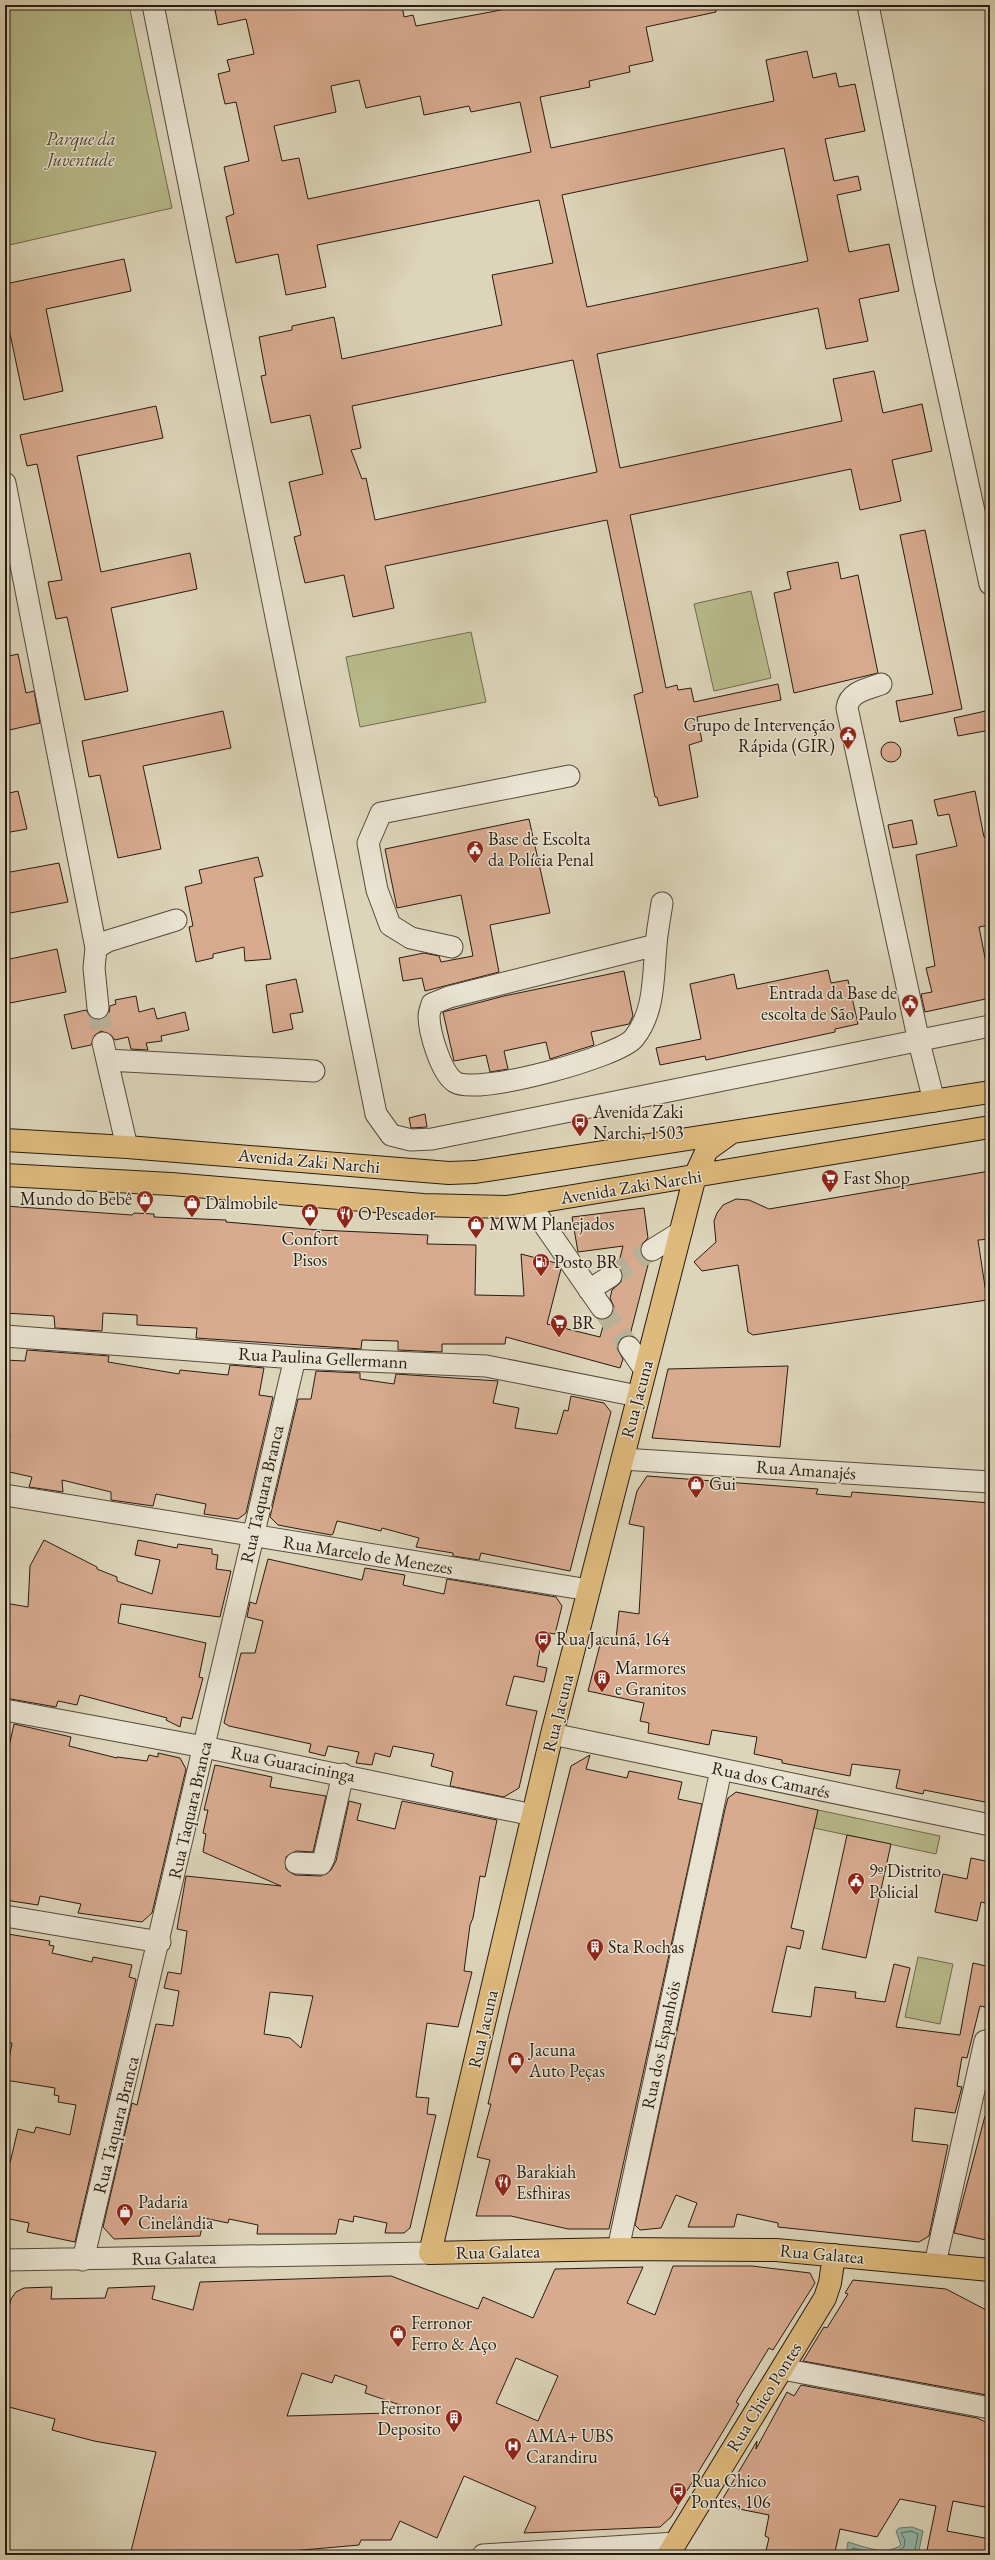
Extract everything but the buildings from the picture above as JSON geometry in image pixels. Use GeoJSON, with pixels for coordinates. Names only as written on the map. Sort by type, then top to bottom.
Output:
{"type":"FeatureCollection","features":[{"type":"Feature","properties":{"kind":"main road","name":"Avenida Zaki Narchi"},"geometry":{"type":"LineString","coordinates":[[5,1140],[127,1147],[468,1173],[990,1092]]}},
{"type":"Feature","properties":{"kind":"main road","name":"Avenida Zaki Narchi"},"geometry":{"type":"LineString","coordinates":[[5,1174],[171,1184],[423,1205],[507,1207],[990,1127]]}},
{"type":"Feature","properties":{"kind":"main road","name":"Rua Jacuna"},"geometry":{"type":"LineString","coordinates":[[430,2253],[552,1734],[696,1176],[707,1150],[732,1132]]}},
{"type":"Feature","properties":{"kind":"main road","name":"Rua Galatea"},"geometry":{"type":"LineString","coordinates":[[430,2253],[618,2249],[776,2250],[990,2270]]}},
{"type":"Feature","properties":{"kind":"main road","name":"Rua Chico Pontes"},"geometry":{"type":"LineString","coordinates":[[672,2549],[825,2298],[830,2283],[834,2255]]}},
{"type":"Feature","properties":{"kind":"street"},"geometry":{"type":"LineString","coordinates":[[154,5],[376,1114],[391,1135],[411,1140],[432,1139],[919,1042],[990,1026]]}},
{"type":"Feature","properties":{"kind":"street"},"geometry":{"type":"LineString","coordinates":[[868,5],[926,291],[990,584]]}},
{"type":"Feature","properties":{"kind":"street"},"geometry":{"type":"LineString","coordinates":[[5,483],[96,948],[94,968],[98,1008]]}},
{"type":"Feature","properties":{"kind":"street"},"geometry":{"type":"LineString","coordinates":[[881,684],[852,695],[847,708],[919,1042],[934,1101]]}},
{"type":"Feature","properties":{"kind":"street"},"geometry":{"type":"LineString","coordinates":[[452,948],[411,938],[390,925],[377,890],[368,844],[381,812],[569,776]]}},
{"type":"Feature","properties":{"kind":"street"},"geometry":{"type":"LineString","coordinates":[[656,945],[449,997],[432,1004],[429,1015],[434,1042],[443,1068],[456,1082],[471,1086],[525,1079],[619,1050],[634,1039],[647,1018],[655,976],[656,945],[662,903]]}},
{"type":"Feature","properties":{"kind":"street"},"geometry":{"type":"LineString","coordinates":[[96,948],[108,941],[176,920]]}},
{"type":"Feature","properties":{"kind":"street"},"geometry":{"type":"LineString","coordinates":[[127,1147],[105,1052],[314,1071]]}},
{"type":"Feature","properties":{"kind":"street"},"geometry":{"type":"LineString","coordinates":[[529,1203],[602,1308]]}},
{"type":"Feature","properties":{"kind":"street"},"geometry":{"type":"LineString","coordinates":[[652,1250],[681,1232]]}},
{"type":"Feature","properties":{"kind":"street"},"geometry":{"type":"LineString","coordinates":[[589,1290],[611,1276]]}},
{"type":"Feature","properties":{"kind":"street","name":"Rua Paulina Gellermann"},"geometry":{"type":"LineString","coordinates":[[5,1336],[294,1358],[486,1366],[638,1396]]}},
{"type":"Feature","properties":{"kind":"street"},"geometry":{"type":"LineString","coordinates":[[629,1347],[645,1370]]}},
{"type":"Feature","properties":{"kind":"street","name":"Rua Taquara Branca"},"geometry":{"type":"LineString","coordinates":[[83,2260],[160,1942],[294,1358]]}},
{"type":"Feature","properties":{"kind":"street","name":"Rua Amanajés"},"geometry":{"type":"LineString","coordinates":[[622,1458],[990,1482]]}},
{"type":"Feature","properties":{"kind":"street","name":"Rua Marcelo de Menezes"},"geometry":{"type":"LineString","coordinates":[[5,1495],[252,1537],[589,1590]]}},
{"type":"Feature","properties":{"kind":"street","name":"Rua Guaracininga"},"geometry":{"type":"LineString","coordinates":[[5,1710],[343,1774],[533,1815]]}},
{"type":"Feature","properties":{"kind":"street","name":"Rua dos Camarés"},"geometry":{"type":"LineString","coordinates":[[552,1734],[990,1825]]}},
{"type":"Feature","properties":{"kind":"street","name":"Rua dos Espanhóis"},"geometry":{"type":"LineString","coordinates":[[618,2249],[721,1770]]}},
{"type":"Feature","properties":{"kind":"street"},"geometry":{"type":"LineString","coordinates":[[296,1862],[312,1865],[321,1864],[324,1858],[343,1774]]}},
{"type":"Feature","properties":{"kind":"street"},"geometry":{"type":"LineString","coordinates":[[5,1916],[160,1942]]}},
{"type":"Feature","properties":{"kind":"street"},"geometry":{"type":"LineString","coordinates":[[935,2264],[985,2041]]}},
{"type":"Feature","properties":{"kind":"street","name":"Rua Galatea"},"geometry":{"type":"LineString","coordinates":[[5,2260],[83,2260],[430,2253]]}},
{"type":"Feature","properties":{"kind":"street"},"geometry":{"type":"LineString","coordinates":[[782,2369],[990,2408]]}},
{"type":"Feature","properties":{"kind":"street"},"geometry":{"type":"LineString","coordinates":[[483,2555],[672,2549]]}},
{"type":"Feature","properties":{"kind":"green space","name":"Parque da Juventude"},"geometry":{"type":"Polygon","coordinates":[[[5,5],[129,5],[172,208],[5,246],[5,5]]]}},
{"type":"Feature","properties":{"kind":"green space"},"geometry":{"type":"Polygon","coordinates":[[[751,591],[771,678],[714,691],[694,604],[751,591]]]}},
{"type":"Feature","properties":{"kind":"green space"},"geometry":{"type":"Polygon","coordinates":[[[471,632],[486,702],[360,727],[346,657],[471,632]]]}},
{"type":"Feature","properties":{"kind":"green space"},"geometry":{"type":"Polygon","coordinates":[[[818,1810],[940,1836],[936,1854],[814,1828],[818,1810]]]}},
{"type":"Feature","properties":{"kind":"green space"},"geometry":{"type":"Polygon","coordinates":[[[918,1957],[953,1964],[940,2024],[905,2017],[918,1957]]]}},
{"type":"Feature","properties":{"kind":"water"},"geometry":{"type":"Polygon","coordinates":[[[912,2527],[923,2531],[918,2555],[846,2554],[848,2542],[875,2550],[889,2550],[895,2548],[901,2545],[896,2531],[899,2528],[912,2527]]]}},
{"type":"Feature","properties":{"kind":"tunnel"},"geometry":{"type":"LineString","coordinates":[[98,1008],[103,1043]]}},
{"type":"Feature","properties":{"kind":"tunnel"},"geometry":{"type":"LineString","coordinates":[[611,1276],[652,1250]]}},
{"type":"Feature","properties":{"kind":"tunnel"},"geometry":{"type":"LineString","coordinates":[[602,1308],[629,1347]]}},
{"type":"Feature","properties":{"kind":"place","name":"Grupo de Intervenção Rápida (GIR)"},"geometry":{"type":"Point","coordinates":[848,750]}},
{"type":"Feature","properties":{"kind":"place","name":"Base de Escolta da Polícia Penal"},"geometry":{"type":"Point","coordinates":[475,864]}},
{"type":"Feature","properties":{"kind":"place","name":"Entrada da Base de escolta de São Paulo"},"geometry":{"type":"Point","coordinates":[910,1018]}},
{"type":"Feature","properties":{"kind":"place","name":"Avenida Zaki Narchi, 1503"},"geometry":{"type":"Point","coordinates":[580,1137]}},
{"type":"Feature","properties":{"kind":"place","name":"Fast Shop"},"geometry":{"type":"Point","coordinates":[830,1193]}},
{"type":"Feature","properties":{"kind":"place","name":"Mundo do Bebê"},"geometry":{"type":"Point","coordinates":[145,1214]}},
{"type":"Feature","properties":{"kind":"place","name":"Dalmobile"},"geometry":{"type":"Point","coordinates":[192,1218]}},
{"type":"Feature","properties":{"kind":"place","name":"Confort Pisos"},"geometry":{"type":"Point","coordinates":[310,1227]}},
{"type":"Feature","properties":{"kind":"place","name":"O Pescador"},"geometry":{"type":"Point","coordinates":[345,1229]}},
{"type":"Feature","properties":{"kind":"place","name":"MWM Planejados"},"geometry":{"type":"Point","coordinates":[476,1239]}},
{"type":"Feature","properties":{"kind":"place","name":"Posto BR"},"geometry":{"type":"Point","coordinates":[541,1277]}},
{"type":"Feature","properties":{"kind":"place","name":"BR"},"geometry":{"type":"Point","coordinates":[559,1338]}},
{"type":"Feature","properties":{"kind":"place","name":"Gui"},"geometry":{"type":"Point","coordinates":[696,1499]}},
{"type":"Feature","properties":{"kind":"place","name":"Rua Jacunã, 164"},"geometry":{"type":"Point","coordinates":[543,1654]}},
{"type":"Feature","properties":{"kind":"place","name":"Marmores e Granitos"},"geometry":{"type":"Point","coordinates":[602,1693]}},
{"type":"Feature","properties":{"kind":"place","name":"9º Distrito Policial"},"geometry":{"type":"Point","coordinates":[856,1896]}},
{"type":"Feature","properties":{"kind":"place","name":"Sta Rochas"},"geometry":{"type":"Point","coordinates":[595,1962]}},
{"type":"Feature","properties":{"kind":"place","name":"Jacuna Auto Peças"},"geometry":{"type":"Point","coordinates":[516,2075]}},
{"type":"Feature","properties":{"kind":"place","name":"Barakiah Esfhiras"},"geometry":{"type":"Point","coordinates":[503,2197]}},
{"type":"Feature","properties":{"kind":"place","name":"Padaria Cinelândia"},"geometry":{"type":"Point","coordinates":[125,2227]}},
{"type":"Feature","properties":{"kind":"place","name":"Ferronor Ferro & Aço"},"geometry":{"type":"Point","coordinates":[398,2348]}},
{"type":"Feature","properties":{"kind":"place","name":"Ferronor Deposito"},"geometry":{"type":"Point","coordinates":[454,2433]}},
{"type":"Feature","properties":{"kind":"place","name":"AMA+ UBS Carandiru"},"geometry":{"type":"Point","coordinates":[513,2461]}},
{"type":"Feature","properties":{"kind":"place","name":"Rua Chico Pontes, 106"},"geometry":{"type":"Point","coordinates":[678,2506]}}]}
